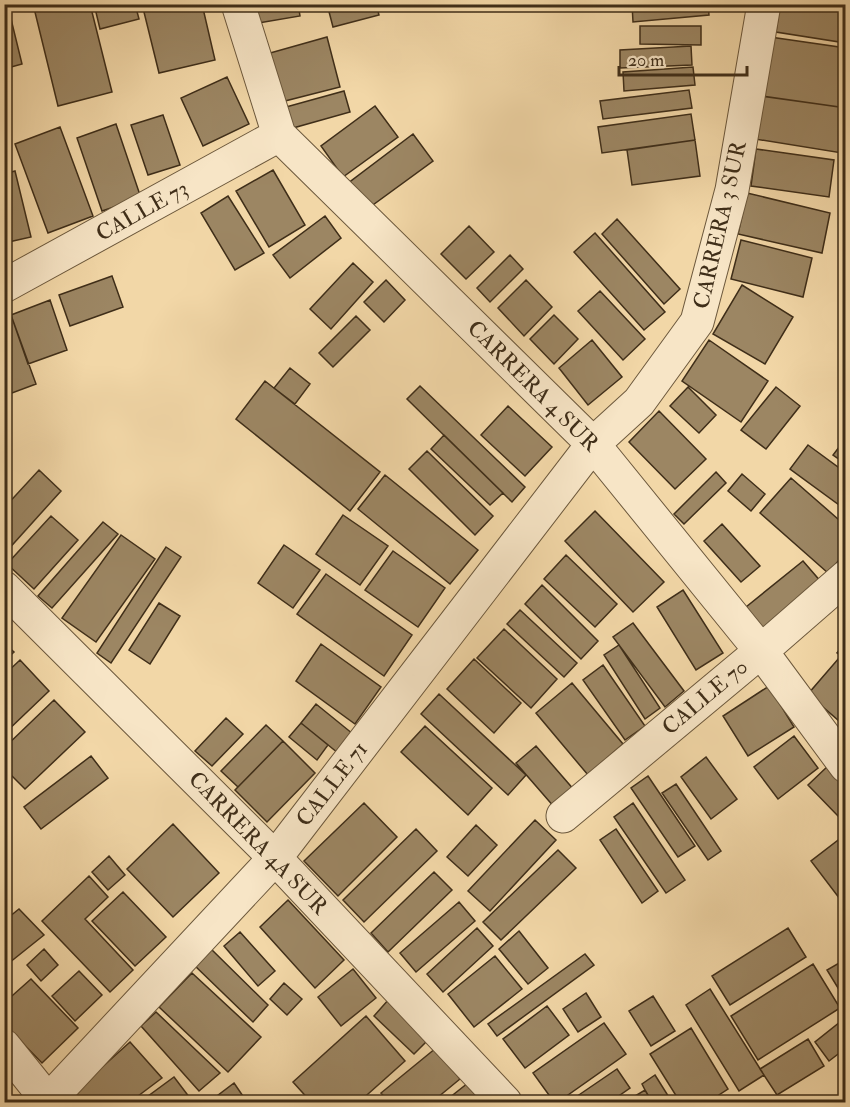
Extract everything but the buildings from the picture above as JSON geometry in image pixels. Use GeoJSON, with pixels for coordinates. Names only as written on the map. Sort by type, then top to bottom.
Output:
{"type":"FeatureCollection","features":[{"type":"Feature","properties":{"kind":"street","name":"CARRERA 4 SUR"},"geometry":{"type":"LineString","coordinates":[[238,4],[279,135],[593,444],[761,651],[846,766]]}},
{"type":"Feature","properties":{"kind":"street","name":"CARRERA 3 SUR"},"geometry":{"type":"LineString","coordinates":[[593,444],[639,402],[697,322],[732,189],[764,4]]}},
{"type":"Feature","properties":{"kind":"street","name":"CALLE 73"},"geometry":{"type":"LineString","coordinates":[[4,286],[279,135]]}},
{"type":"Feature","properties":{"kind":"street","name":"CALLE 71"},"geometry":{"type":"LineString","coordinates":[[48,1102],[275,858],[593,444]]}},
{"type":"Feature","properties":{"kind":"street","name":"CALLE 70"},"geometry":{"type":"LineString","coordinates":[[563,816],[846,577]]}},
{"type":"Feature","properties":{"kind":"street","name":"CARRERA 4A SUR"},"geometry":{"type":"LineString","coordinates":[[4,588],[275,858],[505,1102]]}},
{"type":"Feature","properties":{"kind":"street"},"geometry":{"type":"LineString","coordinates":[[4,1046],[48,1102]]}}]}
